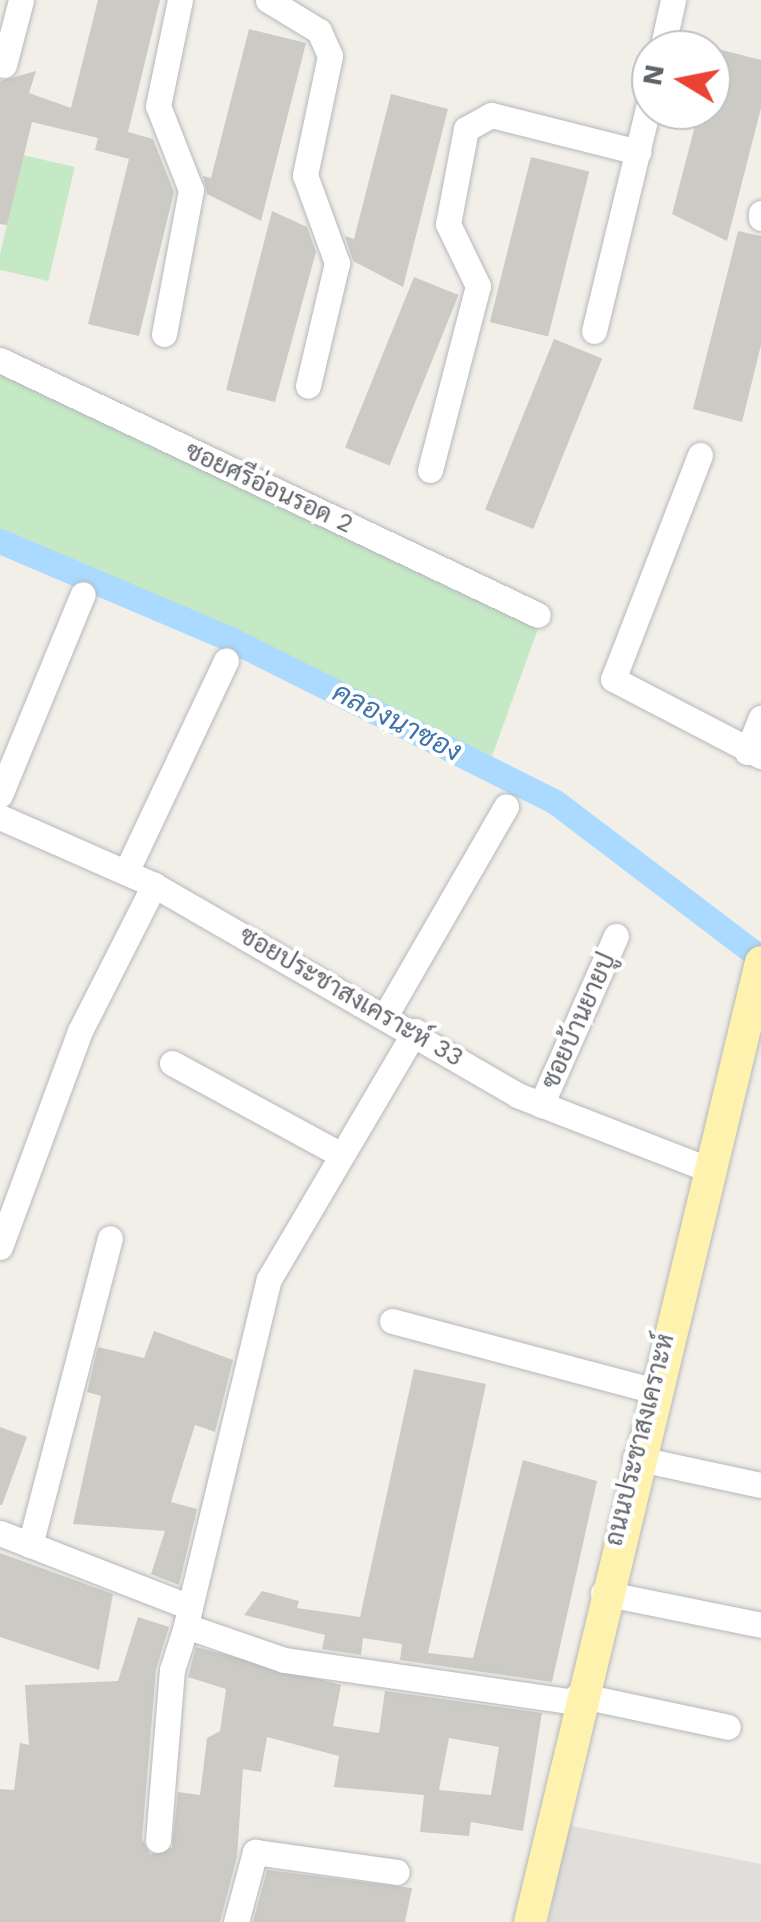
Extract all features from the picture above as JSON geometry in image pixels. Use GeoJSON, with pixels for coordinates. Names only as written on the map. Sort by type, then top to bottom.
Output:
{"type":"FeatureCollection","features":[{"type":"Feature","properties":{"kind":"main road","name":"ถนนประชาสงเคราะห์"},"geometry":{"type":"LineString","coordinates":[[530,1922],[603,1593],[705,1168],[759,967]]}},
{"type":"Feature","properties":{"kind":"street"},"geometry":{"type":"LineString","coordinates":[[4,64],[21,0]]}},
{"type":"Feature","properties":{"kind":"street"},"geometry":{"type":"LineString","coordinates":[[164,334],[191,190],[158,106],[180,0]]}},
{"type":"Feature","properties":{"kind":"street"},"geometry":{"type":"LineString","coordinates":[[268,0],[320,31],[330,56],[305,175],[336,263],[308,386]]}},
{"type":"Feature","properties":{"kind":"street"},"geometry":{"type":"LineString","coordinates":[[667,30],[674,0]]}},
{"type":"Feature","properties":{"kind":"street"},"geometry":{"type":"LineString","coordinates":[[430,470],[478,286],[448,224],[466,129],[491,115],[638,152]]}},
{"type":"Feature","properties":{"kind":"street"},"geometry":{"type":"LineString","coordinates":[[594,331],[643,130]]}},
{"type":"Feature","properties":{"kind":"street","name":"ซอยศรีอ่อนรอด 2"},"geometry":{"type":"LineString","coordinates":[[0,360],[538,616]]}},
{"type":"Feature","properties":{"kind":"street"},"geometry":{"type":"LineString","coordinates":[[700,455],[613,679],[754,754],[761,718]]}},
{"type":"Feature","properties":{"kind":"street"},"geometry":{"type":"LineString","coordinates":[[0,795],[83,594]]}},
{"type":"Feature","properties":{"kind":"street"},"geometry":{"type":"LineString","coordinates":[[126,872],[226,660]]}},
{"type":"Feature","properties":{"kind":"street"},"geometry":{"type":"LineString","coordinates":[[385,1016],[506,806]]}},
{"type":"Feature","properties":{"kind":"street","name":"ซอยประชาสงเคราะห์ 33"},"geometry":{"type":"LineString","coordinates":[[0,817],[154,885],[542,1105],[705,1168]]}},
{"type":"Feature","properties":{"kind":"street"},"geometry":{"type":"LineString","coordinates":[[0,1247],[80,1031],[154,885]]}},
{"type":"Feature","properties":{"kind":"street","name":"ซอยบ้านยายปู"},"geometry":{"type":"LineString","coordinates":[[542,1105],[616,936]]}},
{"type":"Feature","properties":{"kind":"street"},"geometry":{"type":"LineString","coordinates":[[158,1840],[172,1670],[268,1279],[336,1152],[415,1031]]}},
{"type":"Feature","properties":{"kind":"street"},"geometry":{"type":"LineString","coordinates":[[172,1063],[336,1152]]}},
{"type":"Feature","properties":{"kind":"street"},"geometry":{"type":"LineString","coordinates":[[30,1545],[110,1238]]}},
{"type":"Feature","properties":{"kind":"street"},"geometry":{"type":"LineString","coordinates":[[392,1321],[652,1390]]}},
{"type":"Feature","properties":{"kind":"street"},"geometry":{"type":"LineString","coordinates":[[636,1458],[761,1485]]}},
{"type":"Feature","properties":{"kind":"street"},"geometry":{"type":"LineString","coordinates":[[0,1533],[188,1616],[328,1670],[578,1699],[728,1728]]}},
{"type":"Feature","properties":{"kind":"street"},"geometry":{"type":"LineString","coordinates":[[603,1593],[761,1625]]}},
{"type":"Feature","properties":{"kind":"street"},"geometry":{"type":"LineString","coordinates":[[236,1922],[255,1852],[397,1872]]}},
{"type":"Feature","properties":{"kind":"shaded area"},"geometry":{"type":"Polygon","coordinates":[[[567,1825],[761,1864],[761,1922],[549,1922],[567,1825]]]}},
{"type":"Feature","properties":{"kind":"green space"},"geometry":{"type":"Polygon","coordinates":[[[23,155],[75,167],[48,281],[0,270],[23,155]]]}},
{"type":"Feature","properties":{"kind":"green space"},"geometry":{"type":"Polygon","coordinates":[[[0,368],[540,623],[492,756],[0,529],[0,368]]]}},
{"type":"Feature","properties":{"kind":"building"},"geometry":{"type":"Polygon","coordinates":[[[98,0],[160,0],[128,132],[153,139],[174,192],[139,336],[88,324],[129,159],[95,150],[98,138],[32,122],[7,225],[0,224],[0,81],[36,71],[29,93],[71,108],[98,0]]]}},
{"type":"Feature","properties":{"kind":"building"},"geometry":{"type":"Polygon","coordinates":[[[249,29],[306,43],[261,221],[207,194],[203,176],[211,178],[249,29]]]}},
{"type":"Feature","properties":{"kind":"building"},"geometry":{"type":"Polygon","coordinates":[[[731,52],[761,60],[761,108],[727,241],[672,214],[694,130],[731,130],[731,52]]]}},
{"type":"Feature","properties":{"kind":"building"},"geometry":{"type":"Polygon","coordinates":[[[391,94],[448,109],[403,287],[353,261],[345,236],[354,239],[391,94]]]}},
{"type":"Feature","properties":{"kind":"building"},"geometry":{"type":"Polygon","coordinates":[[[531,157],[589,172],[548,336],[490,322],[531,157]]]}},
{"type":"Feature","properties":{"kind":"building"},"geometry":{"type":"Polygon","coordinates":[[[272,211],[307,227],[316,252],[275,402],[226,390],[272,211]]]}},
{"type":"Feature","properties":{"kind":"building"},"geometry":{"type":"Polygon","coordinates":[[[738,231],[761,236],[761,345],[742,422],[693,409],[738,231]]]}},
{"type":"Feature","properties":{"kind":"building"},"geometry":{"type":"Polygon","coordinates":[[[414,277],[459,295],[390,466],[345,448],[414,277]]]}},
{"type":"Feature","properties":{"kind":"building"},"geometry":{"type":"Polygon","coordinates":[[[554,339],[602,358],[533,529],[485,510],[554,339]]]}},
{"type":"Feature","properties":{"kind":"building"},"geometry":{"type":"Polygon","coordinates":[[[154,1331],[233,1360],[215,1432],[195,1425],[171,1502],[197,1509],[179,1585],[151,1574],[165,1531],[73,1524],[101,1396],[87,1392],[98,1347],[144,1358],[154,1331]]]}},
{"type":"Feature","properties":{"kind":"building"},"geometry":{"type":"Polygon","coordinates":[[[414,1369],[486,1384],[428,1653],[473,1658],[523,1460],[597,1481],[552,1682],[400,1660],[402,1644],[363,1638],[361,1655],[322,1649],[325,1635],[244,1615],[262,1591],[299,1601],[297,1608],[360,1617],[414,1369]]]}},
{"type":"Feature","properties":{"kind":"building"},"geometry":{"type":"Polygon","coordinates":[[[0,1427],[27,1437],[2,1505],[0,1505],[0,1427]]]}},
{"type":"Feature","properties":{"kind":"building"},"geometry":{"type":"Polygon","coordinates":[[[0,1553],[113,1594],[99,1670],[0,1637],[0,1553]]]}},
{"type":"Feature","properties":{"kind":"building"},"geometry":{"type":"Polygon","coordinates":[[[138,1617],[169,1627],[156,1669],[142,1839],[150,1854],[172,1848],[178,1792],[200,1795],[207,1738],[220,1731],[226,1689],[188,1677],[196,1647],[341,1685],[333,1726],[379,1733],[385,1691],[542,1713],[523,1831],[471,1822],[469,1836],[420,1832],[424,1795],[334,1787],[339,1756],[267,1737],[261,1772],[243,1769],[237,1857],[220,1922],[0,1922],[0,1789],[14,1790],[20,1743],[29,1745],[25,1685],[118,1681],[138,1617]],[[449,1738],[439,1790],[491,1795],[499,1747],[449,1738]]]}},
{"type":"Feature","properties":{"kind":"building"},"geometry":{"type":"Polygon","coordinates":[[[267,1870],[412,1888],[405,1922],[253,1922],[267,1870]]]}},
{"type":"Feature","properties":{"kind":"waterway","name":"คลองนาซอง"},"geometry":{"type":"LineString","coordinates":[[0,541],[230,639],[554,801],[761,958]]}}]}
